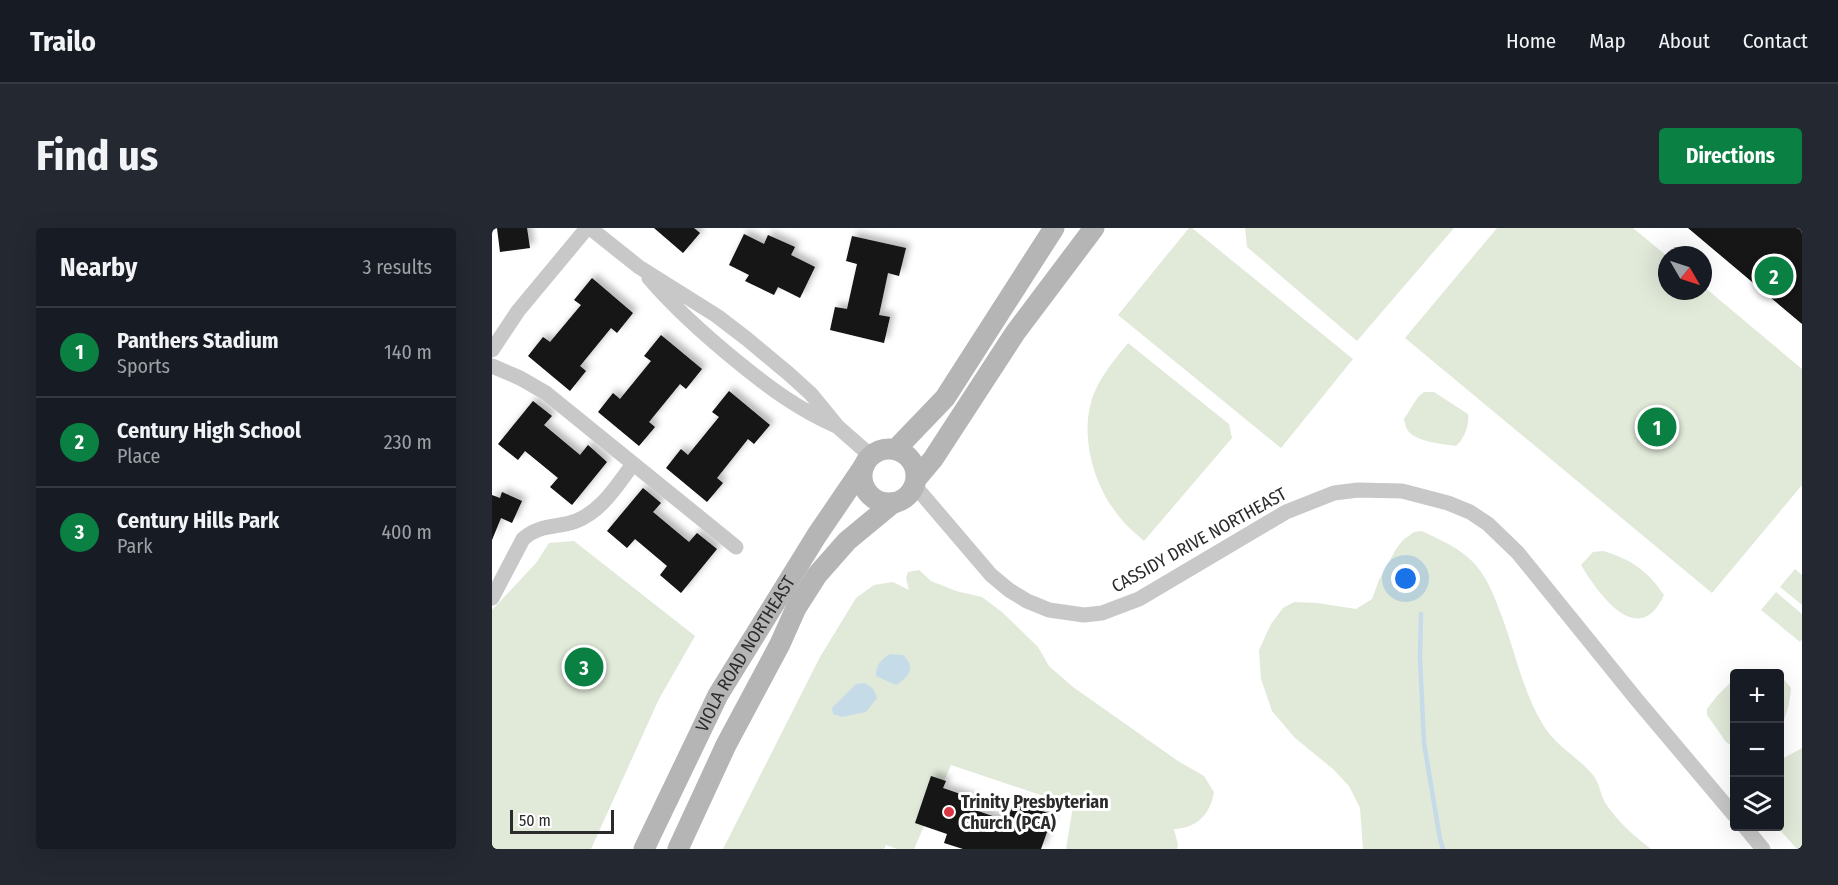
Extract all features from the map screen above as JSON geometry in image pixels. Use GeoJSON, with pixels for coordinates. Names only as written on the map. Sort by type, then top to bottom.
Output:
{"type":"FeatureCollection","features":[{"type":"Feature","properties":{"kind":"main road"},"geometry":{"type":"LineString","coordinates":[[896,449],[945,398],[1054,228]]}},
{"type":"Feature","properties":{"kind":"main road"},"geometry":{"type":"LineString","coordinates":[[916,482],[914,463],[896,449],[880,450],[867,461],[862,482],[870,496],[883,503],[906,499],[1015,333],[1094,228]]}},
{"type":"Feature","properties":{"kind":"main road","name":"VIOLA ROAD NORTHEAST"},"geometry":{"type":"LineString","coordinates":[[644,849],[718,695],[817,535],[867,461]]}},
{"type":"Feature","properties":{"kind":"main road","name":"VIOLA ROAD NORTHEAST"},"geometry":{"type":"LineString","coordinates":[[678,849],[726,745],[780,644],[796,608],[817,575],[847,541],[893,503]]}},
{"type":"Feature","properties":{"kind":"street"},"geometry":{"type":"LineString","coordinates":[[492,350],[518,311],[589,228],[639,267],[717,316],[789,374],[811,394],[867,461]]}},
{"type":"Feature","properties":{"kind":"street"},"geometry":{"type":"LineString","coordinates":[[639,267],[693,324],[767,386],[797,407],[838,427]]}},
{"type":"Feature","properties":{"kind":"street"},"geometry":{"type":"LineString","coordinates":[[492,366],[546,393],[736,547]]}},
{"type":"Feature","properties":{"kind":"street"},"geometry":{"type":"LineString","coordinates":[[492,598],[523,539],[535,530],[575,521],[586,516],[605,500],[633,464]]}},
{"type":"Feature","properties":{"kind":"street","name":"CASSIDY DRIVE NORTHEAST"},"geometry":{"type":"LineString","coordinates":[[916,482],[991,575],[1009,590],[1049,610],[1084,615],[1102,613],[1139,599],[1286,512],[1334,492],[1402,490],[1448,503],[1470,512],[1488,524],[1518,553],[1730,810]]}},
{"type":"Feature","properties":{"kind":"street"},"geometry":{"type":"LineString","coordinates":[[1748,831],[1763,849]]}},
{"type":"Feature","properties":{"kind":"green space"},"geometry":{"type":"Polygon","coordinates":[[[1189,228],[1192,228],[1353,359],[1281,448],[1118,315],[1189,228]]]}},
{"type":"Feature","properties":{"kind":"green space"},"geometry":{"type":"Polygon","coordinates":[[[1245,228],[1454,228],[1357,341],[1247,247],[1245,228]]]}},
{"type":"Feature","properties":{"kind":"green space"},"geometry":{"type":"Polygon","coordinates":[[[1497,228],[1633,228],[1658,249],[1658,300],[1712,300],[1712,294],[1802,369],[1802,485],[1712,593],[1405,338],[1497,228]]]}},
{"type":"Feature","properties":{"kind":"green space"},"geometry":{"type":"Polygon","coordinates":[[[1128,343],[1229,424],[1232,438],[1144,541],[1122,519],[1099,484],[1088,436],[1088,419],[1096,389],[1106,371],[1128,343]]]}},
{"type":"Feature","properties":{"kind":"green space"},"geometry":{"type":"Polygon","coordinates":[[[1424,392],[1434,392],[1468,414],[1466,431],[1456,446],[1419,439],[1410,433],[1405,425],[1404,419],[1418,397],[1424,392]]]}},
{"type":"Feature","properties":{"kind":"green space"},"geometry":{"type":"Polygon","coordinates":[[[1422,531],[1455,548],[1478,568],[1496,600],[1524,685],[1542,723],[1553,738],[1593,775],[1604,800],[1615,817],[1651,849],[1363,849],[1360,808],[1349,786],[1333,769],[1295,738],[1272,711],[1261,679],[1259,650],[1271,624],[1283,608],[1294,602],[1356,609],[1372,599],[1379,580],[1396,549],[1414,532],[1422,531]]]}},
{"type":"Feature","properties":{"kind":"green space"},"geometry":{"type":"Polygon","coordinates":[[[574,541],[695,636],[659,699],[591,849],[492,849],[492,610],[536,563],[549,543],[574,541]]]}},
{"type":"Feature","properties":{"kind":"green space"},"geometry":{"type":"Polygon","coordinates":[[[1603,551],[1638,567],[1658,587],[1664,595],[1654,611],[1642,618],[1631,617],[1619,612],[1608,602],[1581,565],[1593,552],[1603,551]]]}},
{"type":"Feature","properties":{"kind":"green space"},"geometry":{"type":"Polygon","coordinates":[[[1795,569],[1802,575],[1802,605],[1780,587],[1795,569]]]}},
{"type":"Feature","properties":{"kind":"green space"},"geometry":{"type":"Polygon","coordinates":[[[919,570],[931,581],[956,591],[982,597],[1002,612],[1038,647],[1049,666],[1073,687],[1178,761],[1204,776],[1214,792],[1212,800],[1206,814],[1196,823],[1174,829],[1177,849],[1066,849],[1073,806],[951,765],[914,849],[897,849],[886,845],[884,849],[723,849],[820,657],[856,598],[874,585],[893,582],[909,590],[906,578],[908,572],[919,570]]]}},
{"type":"Feature","properties":{"kind":"green space"},"geometry":{"type":"Polygon","coordinates":[[[1776,592],[1802,614],[1800,642],[1761,610],[1776,592]]]}},
{"type":"Feature","properties":{"kind":"green space"},"geometry":{"type":"Polygon","coordinates":[[[1784,680],[1791,688],[1784,720],[1784,680]]]}},
{"type":"Feature","properties":{"kind":"green space"},"geometry":{"type":"Polygon","coordinates":[[[1730,683],[1730,744],[1707,715],[1707,709],[1730,683]]]}},
{"type":"Feature","properties":{"kind":"green space"},"geometry":{"type":"Polygon","coordinates":[[[1802,748],[1802,849],[1797,849],[1781,831],[1784,831],[1784,758],[1802,748]]]}},
{"type":"Feature","properties":{"kind":"water"},"geometry":{"type":"Polygon","coordinates":[[[890,654],[903,655],[910,664],[908,675],[896,685],[876,676],[879,663],[890,654]]]}},
{"type":"Feature","properties":{"kind":"water"},"geometry":{"type":"Polygon","coordinates":[[[864,683],[873,689],[877,698],[866,712],[842,717],[833,714],[832,708],[856,684],[864,683]]]}},
{"type":"Feature","properties":{"kind":"building"},"geometry":{"type":"Polygon","coordinates":[[[497,228],[527,228],[530,248],[500,252],[497,228]]]}},
{"type":"Feature","properties":{"kind":"building"},"geometry":{"type":"Polygon","coordinates":[[[654,228],[694,228],[700,233],[683,253],[654,228]]]}},
{"type":"Feature","properties":{"kind":"building"},"geometry":{"type":"Polygon","coordinates":[[[1688,228],[1802,228],[1802,324],[1712,246],[1688,228]]]}},
{"type":"Feature","properties":{"kind":"building"},"geometry":{"type":"Polygon","coordinates":[[[744,234],[764,244],[768,235],[795,247],[791,255],[815,267],[800,298],[778,287],[774,295],[745,281],[749,275],[729,265],[744,234]]]}},
{"type":"Feature","properties":{"kind":"building"},"geometry":{"type":"Polygon","coordinates":[[[852,236],[906,248],[899,276],[888,273],[879,315],[890,317],[884,343],[830,330],[835,307],[847,309],[857,264],[846,261],[852,236]]]}},
{"type":"Feature","properties":{"kind":"building"},"geometry":{"type":"Polygon","coordinates":[[[592,278],[633,313],[617,333],[611,328],[580,366],[586,371],[570,391],[528,356],[543,337],[550,342],[581,305],[574,300],[592,278]]]}},
{"type":"Feature","properties":{"kind":"building"},"geometry":{"type":"Polygon","coordinates":[[[661,335],[702,369],[686,389],[680,384],[649,422],[655,427],[639,446],[598,412],[613,393],[620,399],[651,361],[644,356],[661,335]]]}},
{"type":"Feature","properties":{"kind":"building"},"geometry":{"type":"Polygon","coordinates":[[[729,391],[770,425],[754,444],[748,439],[717,478],[723,483],[707,502],[666,468],[681,449],[688,455],[719,417],[712,412],[729,391]]]}},
{"type":"Feature","properties":{"kind":"building"},"geometry":{"type":"Polygon","coordinates":[[[533,401],[552,416],[544,425],[580,455],[588,445],[607,462],[572,505],[550,487],[558,478],[525,451],[518,460],[498,444],[533,401]]]}},
{"type":"Feature","properties":{"kind":"building"},"geometry":{"type":"Polygon","coordinates":[[[643,488],[661,503],[653,512],[689,542],[697,533],[717,549],[681,593],[660,575],[667,566],[635,539],[627,548],[607,531],[643,488]]]}},
{"type":"Feature","properties":{"kind":"building"},"geometry":{"type":"Polygon","coordinates":[[[502,492],[522,501],[512,523],[501,518],[492,540],[492,495],[500,498],[502,492]]]}},
{"type":"Feature","properties":{"kind":"building","name":"Trinity Presbyterian Church (PCA)"},"geometry":{"type":"Polygon","coordinates":[[[931,776],[946,781],[943,788],[975,799],[972,809],[1007,821],[1014,801],[1053,815],[1041,849],[963,849],[944,843],[947,834],[915,823],[931,776]]]}},
{"type":"Feature","properties":{"kind":"waterway"},"geometry":{"type":"LineString","coordinates":[[1421,614],[1420,658],[1424,743],[1443,849]]}},
{"type":"Feature","properties":{"kind":"place","name":"Century High School"},"geometry":{"type":"Point","coordinates":[1774,276]}},
{"type":"Feature","properties":{"kind":"place","name":"Panthers Stadium"},"geometry":{"type":"Point","coordinates":[1657,427]}},
{"type":"Feature","properties":{"kind":"place","name":"Century Hills Park"},"geometry":{"type":"Point","coordinates":[584,667]}},
{"type":"Feature","properties":{"kind":"place","name":"Trinity Presbyterian Church (PCA)"},"geometry":{"type":"Point","coordinates":[949,812]}}]}
